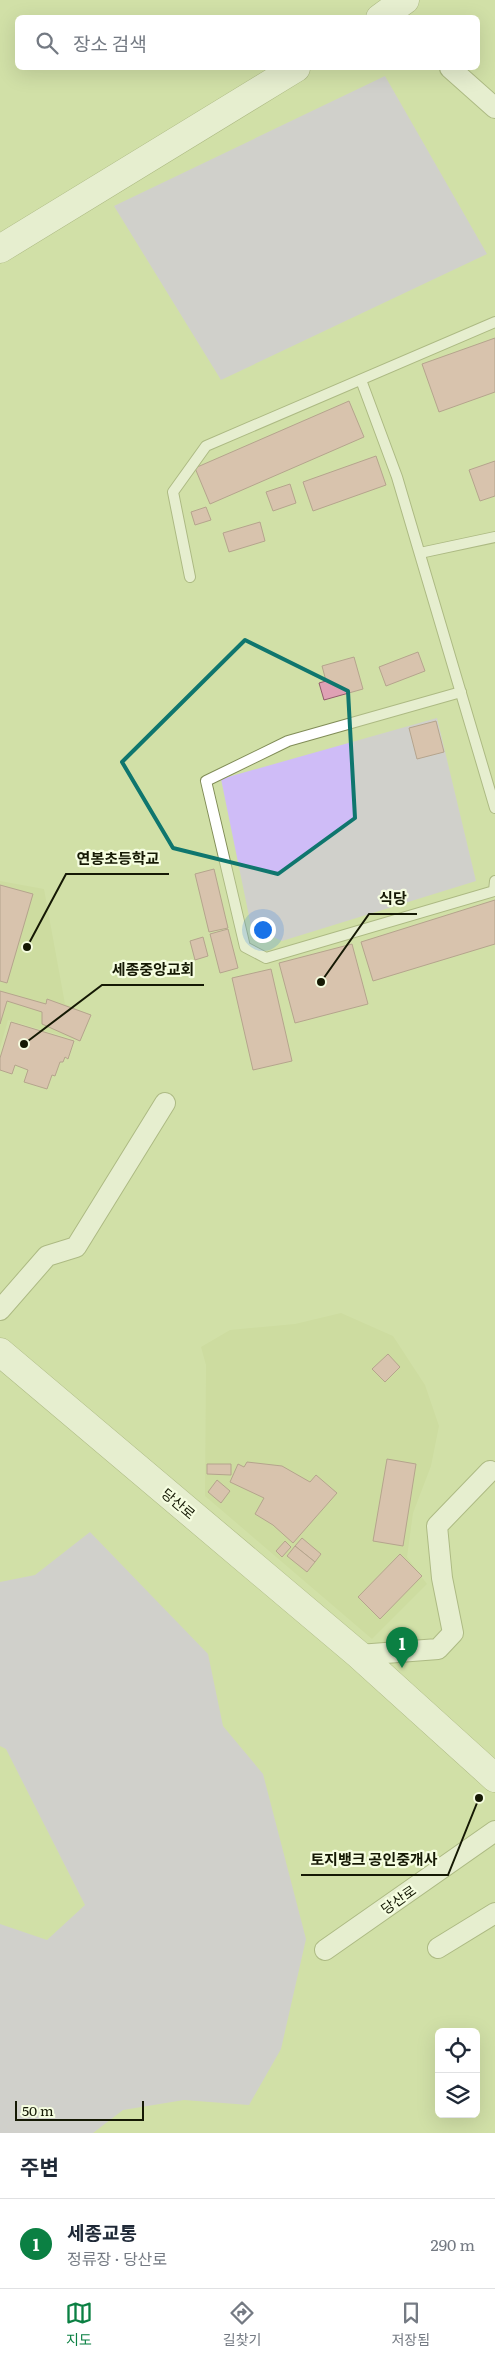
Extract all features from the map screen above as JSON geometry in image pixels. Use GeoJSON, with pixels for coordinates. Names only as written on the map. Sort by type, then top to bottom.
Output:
{"type":"FeatureCollection","features":[{"type":"Feature","properties":{"kind":"main road"},"geometry":{"type":"LineString","coordinates":[[0,249],[293,70]]}},
{"type":"Feature","properties":{"kind":"main road","name":"당산로"},"geometry":{"type":"LineString","coordinates":[[0,1352],[359,1655],[495,1778]]}},
{"type":"Feature","properties":{"kind":"street"},"geometry":{"type":"LineString","coordinates":[[452,70],[495,108]]}},
{"type":"Feature","properties":{"kind":"street"},"geometry":{"type":"LineString","coordinates":[[0,1310],[47,1256],[76,1247],[164,1103]]}},
{"type":"Feature","properties":{"kind":"street"},"geometry":{"type":"LineString","coordinates":[[359,1655],[438,1649],[453,1632],[442,1578],[437,1526],[493,1469]]}},
{"type":"Feature","properties":{"kind":"street","name":"당산로"},"geometry":{"type":"LineString","coordinates":[[325,1950],[495,1832]]}},
{"type":"Feature","properties":{"kind":"street"},"geometry":{"type":"LineString","coordinates":[[438,1948],[495,1913]]}},
{"type":"Feature","properties":{"kind":"lane"},"geometry":{"type":"LineString","coordinates":[[190,577],[172,492],[206,446],[495,322]]}},
{"type":"Feature","properties":{"kind":"lane"},"geometry":{"type":"LineString","coordinates":[[361,380],[398,477],[495,808]]}},
{"type":"Feature","properties":{"kind":"lane"},"geometry":{"type":"LineString","coordinates":[[420,553],[495,537]]}},
{"type":"Feature","properties":{"kind":"lane"},"geometry":{"type":"LineString","coordinates":[[461,692],[288,741],[206,781],[245,947],[266,958],[494,891],[495,881]]}},
{"type":"Feature","properties":{"kind":"highlighted area"},"geometry":{"type":"Polygon","coordinates":[[[245,640],[348,691],[355,818],[278,874],[173,848],[122,762],[245,640]]]}},
{"type":"Feature","properties":{"kind":"shaded area"},"geometry":{"type":"Polygon","coordinates":[[[385,76],[487,254],[221,380],[114,206],[385,76]]]}},
{"type":"Feature","properties":{"kind":"shaded area"},"geometry":{"type":"Polygon","coordinates":[[[437,718],[476,881],[282,941],[251,926],[221,779],[437,718]]]}},
{"type":"Feature","properties":{"kind":"shaded area"},"geometry":{"type":"Polygon","coordinates":[[[0,881],[44,889],[65,1004],[91,1015],[80,1041],[8,1020],[0,1048],[0,881]]]}},
{"type":"Feature","properties":{"kind":"shaded area"},"geometry":{"type":"Polygon","coordinates":[[[341,1313],[393,1336],[425,1385],[439,1426],[431,1466],[413,1513],[407,1557],[427,1584],[372,1639],[205,1496],[206,1365],[201,1347],[230,1330],[295,1324],[341,1313]]]}},
{"type":"Feature","properties":{"kind":"shaded area"},"geometry":{"type":"Polygon","coordinates":[[[90,1532],[208,1654],[223,1726],[263,1774],[306,1939],[281,2049],[249,2105],[184,2100],[123,2110],[93,2133],[0,2133],[0,1924],[47,1940],[85,1905],[6,1749],[0,1746],[0,1582],[35,1575],[90,1532]]]}},
{"type":"Feature","properties":{"kind":"building"},"geometry":{"type":"Polygon","coordinates":[[[495,338],[495,392],[439,412],[422,364],[495,338]]]}},
{"type":"Feature","properties":{"kind":"building"},"geometry":{"type":"Polygon","coordinates":[[[349,401],[364,437],[210,504],[195,468],[349,401]]]}},
{"type":"Feature","properties":{"kind":"building"},"geometry":{"type":"Polygon","coordinates":[[[376,456],[386,485],[313,511],[303,482],[376,456]]]}},
{"type":"Feature","properties":{"kind":"building"},"geometry":{"type":"Polygon","coordinates":[[[495,461],[495,496],[480,501],[469,470],[495,461]]]}},
{"type":"Feature","properties":{"kind":"building"},"geometry":{"type":"Polygon","coordinates":[[[290,484],[296,503],[273,511],[266,492],[290,484]]]}},
{"type":"Feature","properties":{"kind":"building"},"geometry":{"type":"Polygon","coordinates":[[[206,507],[211,520],[195,525],[191,512],[206,507]]]}},
{"type":"Feature","properties":{"kind":"building"},"geometry":{"type":"Polygon","coordinates":[[[260,522],[265,541],[229,552],[223,533],[260,522]]]}},
{"type":"Feature","properties":{"kind":"building"},"geometry":{"type":"Polygon","coordinates":[[[418,652],[425,671],[386,686],[379,667],[418,652]]]}},
{"type":"Feature","properties":{"kind":"building"},"geometry":{"type":"Polygon","coordinates":[[[354,657],[363,689],[324,700],[319,683],[326,681],[322,666],[354,657]]]}},
{"type":"Feature","properties":{"kind":"building"},"geometry":{"type":"Polygon","coordinates":[[[436,721],[444,752],[417,759],[409,728],[436,721]]]}},
{"type":"Feature","properties":{"kind":"building"},"geometry":{"type":"Polygon","coordinates":[[[214,869],[228,928],[209,932],[195,874],[214,869]]]}},
{"type":"Feature","properties":{"kind":"building"},"geometry":{"type":"Polygon","coordinates":[[[0,885],[33,894],[7,983],[0,981],[0,885]]]}},
{"type":"Feature","properties":{"kind":"building"},"geometry":{"type":"Polygon","coordinates":[[[495,900],[495,944],[373,981],[361,942],[495,900]]]}},
{"type":"Feature","properties":{"kind":"building"},"geometry":{"type":"Polygon","coordinates":[[[228,929],[238,968],[220,973],[210,934],[228,929]]]}},
{"type":"Feature","properties":{"kind":"building"},"geometry":{"type":"Polygon","coordinates":[[[203,937],[208,956],[195,960],[190,941],[203,937]]]}},
{"type":"Feature","properties":{"kind":"building"},"geometry":{"type":"Polygon","coordinates":[[[352,944],[368,1004],[295,1023],[279,963],[352,944]]]}},
{"type":"Feature","properties":{"kind":"building"},"geometry":{"type":"Polygon","coordinates":[[[271,969],[292,1061],[253,1070],[232,978],[271,969]]]}},
{"type":"Feature","properties":{"kind":"building"},"geometry":{"type":"Polygon","coordinates":[[[0,991],[46,1004],[47,999],[91,1015],[80,1041],[42,1024],[42,1012],[7,1001],[0,1024],[0,991]]]}},
{"type":"Feature","properties":{"kind":"building"},"geometry":{"type":"Polygon","coordinates":[[[11,1022],[74,1041],[68,1059],[65,1057],[63,1062],[60,1062],[55,1076],[52,1075],[47,1089],[24,1082],[28,1070],[15,1065],[12,1074],[0,1070],[0,1058],[11,1022]]]}},
{"type":"Feature","properties":{"kind":"building"},"geometry":{"type":"Polygon","coordinates":[[[388,1354],[400,1367],[385,1382],[372,1369],[388,1354]]]}},
{"type":"Feature","properties":{"kind":"building"},"geometry":{"type":"Polygon","coordinates":[[[387,1459],[416,1464],[403,1546],[373,1541],[387,1459]]]}},
{"type":"Feature","properties":{"kind":"building"},"geometry":{"type":"Polygon","coordinates":[[[247,1462],[282,1466],[310,1482],[316,1475],[337,1493],[293,1543],[273,1525],[255,1514],[264,1498],[230,1482],[238,1464],[244,1467],[247,1462]]]}},
{"type":"Feature","properties":{"kind":"building"},"geometry":{"type":"Polygon","coordinates":[[[207,1464],[231,1464],[231,1475],[207,1474],[207,1464]]]}},
{"type":"Feature","properties":{"kind":"building"},"geometry":{"type":"Polygon","coordinates":[[[217,1480],[230,1491],[221,1503],[208,1492],[217,1480]]]}},
{"type":"Feature","properties":{"kind":"building"},"geometry":{"type":"Polygon","coordinates":[[[302,1538],[321,1554],[315,1562],[295,1546],[302,1538]]]}},
{"type":"Feature","properties":{"kind":"building"},"geometry":{"type":"Polygon","coordinates":[[[285,1541],[291,1547],[282,1557],[276,1551],[285,1541]]]}},
{"type":"Feature","properties":{"kind":"building"},"geometry":{"type":"Polygon","coordinates":[[[295,1546],[315,1562],[307,1572],[287,1556],[295,1546]]]}},
{"type":"Feature","properties":{"kind":"building"},"geometry":{"type":"Polygon","coordinates":[[[400,1554],[422,1576],[380,1619],[358,1597],[400,1554]]]}},
{"type":"Feature","properties":{"kind":"place","name":"연봉초등학교"},"geometry":{"type":"Point","coordinates":[27,947]}},
{"type":"Feature","properties":{"kind":"place","name":"식당"},"geometry":{"type":"Point","coordinates":[321,982]}},
{"type":"Feature","properties":{"kind":"place","name":"세종중앙교회"},"geometry":{"type":"Point","coordinates":[24,1044]}},
{"type":"Feature","properties":{"kind":"place","name":"세종교통"},"geometry":{"type":"Point","coordinates":[402,1668]}},
{"type":"Feature","properties":{"kind":"place","name":"토지뱅크 공인중개사"},"geometry":{"type":"Point","coordinates":[479,1798]}}]}
